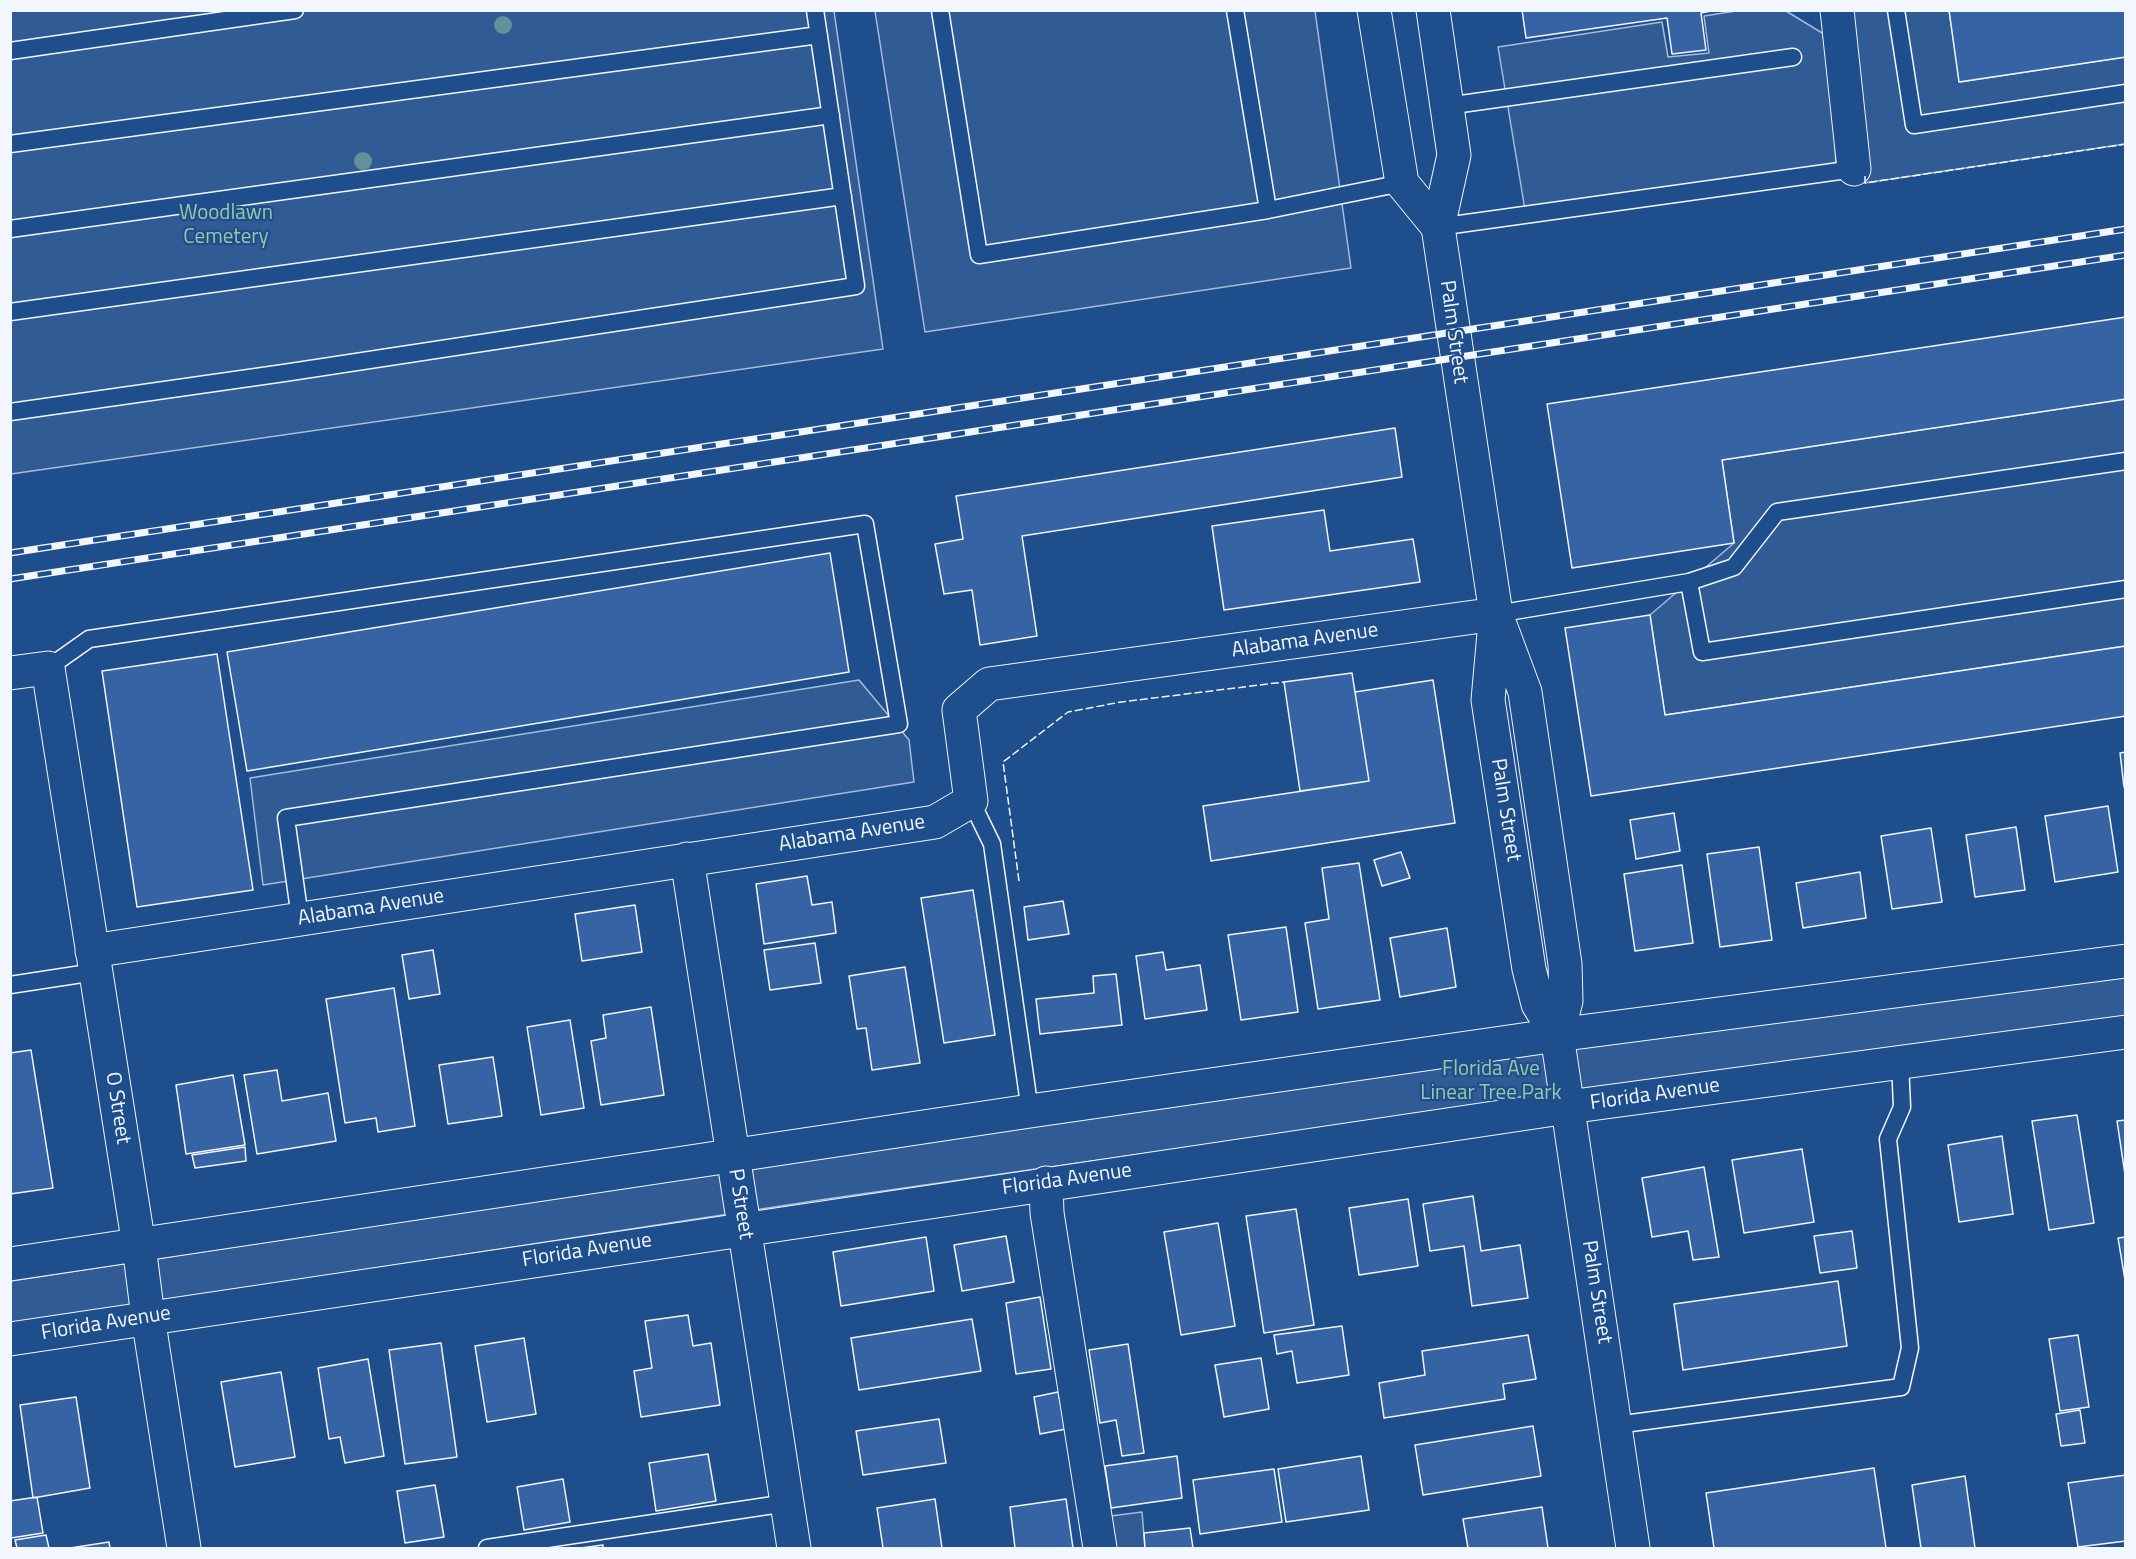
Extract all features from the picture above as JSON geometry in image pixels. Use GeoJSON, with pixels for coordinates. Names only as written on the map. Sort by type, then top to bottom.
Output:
{"type":"FeatureCollection","features":[{"type":"Feature","properties":{"kind":"street"},"geometry":{"type":"LineString","coordinates":[[1374,10],[1402,183],[1438,227]]}},
{"type":"Feature","properties":{"kind":"street","name":"Palm Street"},"geometry":{"type":"LineString","coordinates":[[1433,10],[1454,155],[1438,227],[1496,614],[1525,692],[1565,964],[1566,1001],[1557,1035],[1633,1548]]}},
{"type":"Feature","properties":{"kind":"street"},"geometry":{"type":"LineString","coordinates":[[1837,10],[1854,168]]}},
{"type":"Feature","properties":{"kind":"street","name":"Alabama Avenue"},"geometry":{"type":"LineString","coordinates":[[93,962],[300,918],[935,822],[971,801],[958,710],[989,684],[1496,614]]}},
{"type":"Feature","properties":{"kind":"street"},"geometry":{"type":"LineString","coordinates":[[10,673],[48,668]]}},
{"type":"Feature","properties":{"kind":"street","name":"O Street"},"geometry":{"type":"LineString","coordinates":[[48,668],[184,1548]]}},
{"type":"Feature","properties":{"kind":"street","name":"P Street"},"geometry":{"type":"LineString","coordinates":[[687,859],[794,1548]]}},
{"type":"Feature","properties":{"kind":"street"},"geometry":{"type":"LineString","coordinates":[[10,1264],[1030,1111],[1557,1035],[2126,961]]}},
{"type":"Feature","properties":{"kind":"street","name":"Florida Avenue"},"geometry":{"type":"LineString","coordinates":[[10,1339],[1568,1107],[2126,1032]]}},
{"type":"Feature","properties":{"kind":"street"},"geometry":{"type":"LineString","coordinates":[[1046,1183],[1047,1213],[1100,1548]]}},
{"type":"Feature","properties":{"kind":"lane"},"geometry":{"type":"LineString","coordinates":[[10,51],[296,10]]}},
{"type":"Feature","properties":{"kind":"lane"},"geometry":{"type":"LineString","coordinates":[[10,412],[856,286],[815,10]]}},
{"type":"Feature","properties":{"kind":"lane"},"geometry":{"type":"LineString","coordinates":[[940,10],[979,255],[1268,210],[1402,183]]}},
{"type":"Feature","properties":{"kind":"lane"},"geometry":{"type":"LineString","coordinates":[[1235,10],[1268,210]]}},
{"type":"Feature","properties":{"kind":"lane"},"geometry":{"type":"LineString","coordinates":[[1896,10],[1914,125],[2126,93]]}},
{"type":"Feature","properties":{"kind":"lane"},"geometry":{"type":"LineString","coordinates":[[10,144],[819,35]]}},
{"type":"Feature","properties":{"kind":"lane"},"geometry":{"type":"LineString","coordinates":[[1447,106],[1793,57]]}},
{"type":"Feature","properties":{"kind":"lane"},"geometry":{"type":"LineString","coordinates":[[10,229],[831,115]]}},
{"type":"Feature","properties":{"kind":"lane"},"geometry":{"type":"LineString","coordinates":[[1438,227],[1854,168]]}},
{"type":"Feature","properties":{"kind":"lane"},"geometry":{"type":"LineString","coordinates":[[10,312],[843,196]]}},
{"type":"Feature","properties":{"kind":"lane"},"geometry":{"type":"LineString","coordinates":[[1496,614],[1689,582],[1734,567],[1777,512],[2126,461]]}},
{"type":"Feature","properties":{"kind":"lane"},"geometry":{"type":"LineString","coordinates":[[48,668],[89,639],[865,524],[899,724],[286,818],[300,918]]}},
{"type":"Feature","properties":{"kind":"lane"},"geometry":{"type":"LineString","coordinates":[[1689,582],[1702,652],[2126,589]]}},
{"type":"Feature","properties":{"kind":"lane"},"geometry":{"type":"LineString","coordinates":[[971,801],[992,844],[1030,1111]]}},
{"type":"Feature","properties":{"kind":"lane"},"geometry":{"type":"LineString","coordinates":[[10,985],[93,962]]}},
{"type":"Feature","properties":{"kind":"lane"},"geometry":{"type":"LineString","coordinates":[[1616,1425],[1901,1387],[1910,1348],[1888,1139],[1902,1107],[1900,1062]]}},
{"type":"Feature","properties":{"kind":"lane"},"geometry":{"type":"LineString","coordinates":[[487,1548],[787,1503]]}},
{"type":"Feature","properties":{"kind":"shaded area"},"geometry":{"type":"Polygon","coordinates":[[[1742,10],[1786,11],[1832,39],[1836,171],[1526,216],[1498,47],[1662,22],[1668,57],[1709,53],[1704,16],[1742,10]]]}},
{"type":"Feature","properties":{"kind":"shaded area","name":"Woodlawn Cemetery"},"geometry":{"type":"Polygon","coordinates":[[[10,11],[834,11],[883,349],[11,474],[10,11]]]}},
{"type":"Feature","properties":{"kind":"shaded area"},"geometry":{"type":"Polygon","coordinates":[[[875,11],[1315,11],[1351,268],[925,332],[875,11]]]}},
{"type":"Feature","properties":{"kind":"shaded area"},"geometry":{"type":"Polygon","coordinates":[[[1851,11],[1949,11],[1960,82],[2125,57],[2125,144],[1865,183],[1851,11]]]}},
{"type":"Feature","properties":{"kind":"shaded area"},"geometry":{"type":"Polygon","coordinates":[[[2125,399],[2125,646],[1665,715],[1650,615],[1734,543],[1722,460],[2125,399]]]}},
{"type":"Feature","properties":{"kind":"shaded area"},"geometry":{"type":"Polygon","coordinates":[[[859,680],[909,740],[914,782],[263,885],[250,778],[859,680]]]}},
{"type":"Feature","properties":{"kind":"shaded area","name":"Florida Ave Linear Tree Park"},"geometry":{"type":"Polygon","coordinates":[[[2125,976],[2125,1017],[1497,1103],[820,1200],[11,1324],[11,1281],[811,1159],[1493,1059],[2125,976]]]}},
{"type":"Feature","properties":{"kind":"shaded area"},"geometry":{"type":"Polygon","coordinates":[[[1142,1512],[1145,1548],[1100,1548],[1095,1518],[1142,1512]]]}},
{"type":"Feature","properties":{"kind":"building"},"geometry":{"type":"Polygon","coordinates":[[[1522,10],[1717,10],[1701,13],[1706,50],[1672,54],[1667,18],[1526,38],[1522,10]]]}},
{"type":"Feature","properties":{"kind":"building"},"geometry":{"type":"Polygon","coordinates":[[[1949,10],[2126,10],[2126,57],[1959,82],[1949,10]]]}},
{"type":"Feature","properties":{"kind":"building"},"geometry":{"type":"Polygon","coordinates":[[[2126,317],[2126,399],[1722,460],[1734,543],[1572,568],[1547,404],[2126,317]]]}},
{"type":"Feature","properties":{"kind":"building"},"geometry":{"type":"Polygon","coordinates":[[[1395,428],[1402,477],[1022,536],[1037,636],[980,645],[972,590],[944,594],[935,544],[963,539],[956,496],[1395,428]]]}},
{"type":"Feature","properties":{"kind":"building"},"geometry":{"type":"Polygon","coordinates":[[[1324,510],[1330,551],[1413,539],[1420,582],[1224,610],[1212,526],[1324,510]]]}},
{"type":"Feature","properties":{"kind":"building"},"geometry":{"type":"Polygon","coordinates":[[[830,553],[849,672],[247,771],[227,652],[830,553]]]}},
{"type":"Feature","properties":{"kind":"building"},"geometry":{"type":"Polygon","coordinates":[[[1650,615],[1665,715],[2126,646],[2126,716],[1591,796],[1565,628],[1650,615]]]}},
{"type":"Feature","properties":{"kind":"building"},"geometry":{"type":"Polygon","coordinates":[[[217,654],[253,890],[137,907],[102,671],[217,654]]]}},
{"type":"Feature","properties":{"kind":"building"},"geometry":{"type":"Polygon","coordinates":[[[1352,673],[1369,781],[1300,791],[1284,682],[1352,673]]]}},
{"type":"Feature","properties":{"kind":"building"},"geometry":{"type":"Polygon","coordinates":[[[1433,680],[1455,823],[1211,861],[1203,806],[1369,781],[1355,692],[1433,680]]]}},
{"type":"Feature","properties":{"kind":"building"},"geometry":{"type":"Polygon","coordinates":[[[2126,752],[2126,787],[2124,787],[2120,753],[2126,752]]]}},
{"type":"Feature","properties":{"kind":"building"},"geometry":{"type":"Polygon","coordinates":[[[2108,806],[2118,872],[2055,882],[2045,816],[2108,806]]]}},
{"type":"Feature","properties":{"kind":"building"},"geometry":{"type":"Polygon","coordinates":[[[1674,813],[1680,851],[1636,859],[1630,820],[1674,813]]]}},
{"type":"Feature","properties":{"kind":"building"},"geometry":{"type":"Polygon","coordinates":[[[2016,827],[2025,890],[1975,897],[1966,835],[2016,827]]]}},
{"type":"Feature","properties":{"kind":"building"},"geometry":{"type":"Polygon","coordinates":[[[1931,828],[1942,902],[1892,909],[1881,836],[1931,828]]]}},
{"type":"Feature","properties":{"kind":"building"},"geometry":{"type":"Polygon","coordinates":[[[1759,847],[1772,940],[1720,947],[1707,854],[1759,847]]]}},
{"type":"Feature","properties":{"kind":"building"},"geometry":{"type":"Polygon","coordinates":[[[1401,852],[1410,878],[1382,886],[1374,860],[1401,852]]]}},
{"type":"Feature","properties":{"kind":"building"},"geometry":{"type":"Polygon","coordinates":[[[1359,863],[1380,1000],[1318,1009],[1305,923],[1329,919],[1322,868],[1359,863]]]}},
{"type":"Feature","properties":{"kind":"building"},"geometry":{"type":"Polygon","coordinates":[[[1682,865],[1693,943],[1635,951],[1624,874],[1682,865]]]}},
{"type":"Feature","properties":{"kind":"building"},"geometry":{"type":"Polygon","coordinates":[[[1860,872],[1866,918],[1803,928],[1796,883],[1860,872]]]}},
{"type":"Feature","properties":{"kind":"building"},"geometry":{"type":"Polygon","coordinates":[[[807,876],[812,905],[832,902],[836,933],[764,944],[756,884],[807,876]]]}},
{"type":"Feature","properties":{"kind":"building"},"geometry":{"type":"Polygon","coordinates":[[[973,890],[995,1035],[944,1043],[921,898],[973,890]]]}},
{"type":"Feature","properties":{"kind":"building"},"geometry":{"type":"Polygon","coordinates":[[[1063,901],[1069,934],[1028,940],[1024,907],[1063,901]]]}},
{"type":"Feature","properties":{"kind":"building"},"geometry":{"type":"Polygon","coordinates":[[[635,905],[642,952],[582,961],[575,914],[635,905]]]}},
{"type":"Feature","properties":{"kind":"building"},"geometry":{"type":"Polygon","coordinates":[[[1286,927],[1298,1012],[1241,1020],[1228,935],[1286,927]]]}},
{"type":"Feature","properties":{"kind":"building"},"geometry":{"type":"Polygon","coordinates":[[[1447,928],[1456,987],[1400,997],[1390,938],[1447,928]]]}},
{"type":"Feature","properties":{"kind":"building"},"geometry":{"type":"Polygon","coordinates":[[[815,943],[821,983],[770,990],[764,950],[815,943]]]}},
{"type":"Feature","properties":{"kind":"building"},"geometry":{"type":"Polygon","coordinates":[[[433,950],[440,994],[409,999],[402,955],[433,950]]]}},
{"type":"Feature","properties":{"kind":"building"},"geometry":{"type":"Polygon","coordinates":[[[1163,952],[1166,970],[1200,965],[1207,1010],[1145,1019],[1136,956],[1163,952]]]}},
{"type":"Feature","properties":{"kind":"building"},"geometry":{"type":"Polygon","coordinates":[[[905,967],[920,1063],[872,1070],[866,1028],[857,1029],[849,976],[905,967]]]}},
{"type":"Feature","properties":{"kind":"building"},"geometry":{"type":"Polygon","coordinates":[[[1116,974],[1122,1025],[1040,1034],[1036,999],[1094,993],[1093,976],[1116,974]]]}},
{"type":"Feature","properties":{"kind":"building"},"geometry":{"type":"Polygon","coordinates":[[[394,988],[415,1126],[378,1132],[376,1118],[345,1123],[326,999],[394,988]]]}},
{"type":"Feature","properties":{"kind":"building"},"geometry":{"type":"Polygon","coordinates":[[[651,1007],[664,1095],[601,1105],[591,1041],[606,1038],[603,1015],[651,1007]]]}},
{"type":"Feature","properties":{"kind":"building"},"geometry":{"type":"Polygon","coordinates":[[[570,1020],[584,1108],[541,1115],[527,1027],[570,1020]]]}},
{"type":"Feature","properties":{"kind":"building"},"geometry":{"type":"Polygon","coordinates":[[[31,1050],[53,1188],[10,1194],[10,1053],[31,1050]]]}},
{"type":"Feature","properties":{"kind":"building"},"geometry":{"type":"Polygon","coordinates":[[[493,1057],[502,1116],[448,1124],[439,1065],[493,1057]]]}},
{"type":"Feature","properties":{"kind":"building"},"geometry":{"type":"Polygon","coordinates":[[[277,1070],[282,1101],[328,1093],[336,1141],[257,1154],[244,1075],[277,1070]]]}},
{"type":"Feature","properties":{"kind":"building"},"geometry":{"type":"Polygon","coordinates":[[[233,1075],[245,1145],[186,1154],[176,1085],[233,1075]]]}},
{"type":"Feature","properties":{"kind":"building"},"geometry":{"type":"Polygon","coordinates":[[[2077,1115],[2094,1223],[2049,1230],[2032,1121],[2077,1115]]]}},
{"type":"Feature","properties":{"kind":"building"},"geometry":{"type":"Polygon","coordinates":[[[2126,1120],[2126,1181],[2117,1121],[2126,1120]]]}},
{"type":"Feature","properties":{"kind":"building"},"geometry":{"type":"Polygon","coordinates":[[[2002,1136],[2013,1214],[1959,1222],[1948,1145],[2002,1136]]]}},
{"type":"Feature","properties":{"kind":"building"},"geometry":{"type":"Polygon","coordinates":[[[245,1147],[246,1161],[195,1168],[192,1155],[245,1147]]]}},
{"type":"Feature","properties":{"kind":"building"},"geometry":{"type":"Polygon","coordinates":[[[1802,1149],[1814,1222],[1744,1233],[1732,1160],[1802,1149]]]}},
{"type":"Feature","properties":{"kind":"building"},"geometry":{"type":"Polygon","coordinates":[[[1704,1167],[1719,1257],[1693,1260],[1688,1231],[1652,1237],[1642,1178],[1704,1167]]]}},
{"type":"Feature","properties":{"kind":"building"},"geometry":{"type":"Polygon","coordinates":[[[1473,1196],[1481,1251],[1520,1245],[1528,1298],[1472,1306],[1464,1246],[1430,1251],[1423,1204],[1473,1196]]]}},
{"type":"Feature","properties":{"kind":"building"},"geometry":{"type":"Polygon","coordinates":[[[1408,1199],[1418,1266],[1359,1275],[1349,1208],[1408,1199]]]}},
{"type":"Feature","properties":{"kind":"building"},"geometry":{"type":"Polygon","coordinates":[[[1296,1209],[1314,1325],[1264,1333],[1246,1216],[1296,1209]]]}},
{"type":"Feature","properties":{"kind":"building"},"geometry":{"type":"Polygon","coordinates":[[[1218,1223],[1235,1326],[1181,1335],[1164,1232],[1218,1223]]]}},
{"type":"Feature","properties":{"kind":"building"},"geometry":{"type":"Polygon","coordinates":[[[1852,1231],[1857,1268],[1820,1273],[1814,1236],[1852,1231]]]}},
{"type":"Feature","properties":{"kind":"building"},"geometry":{"type":"Polygon","coordinates":[[[1006,1236],[1014,1282],[962,1291],[954,1245],[1006,1236]]]}},
{"type":"Feature","properties":{"kind":"building"},"geometry":{"type":"Polygon","coordinates":[[[926,1237],[934,1291],[841,1306],[833,1252],[926,1237]]]}},
{"type":"Feature","properties":{"kind":"building"},"geometry":{"type":"Polygon","coordinates":[[[2126,1237],[2126,1286],[2118,1238],[2126,1237]]]}},
{"type":"Feature","properties":{"kind":"building"},"geometry":{"type":"Polygon","coordinates":[[[1838,1281],[1847,1346],[1683,1370],[1674,1304],[1838,1281]]]}},
{"type":"Feature","properties":{"kind":"building"},"geometry":{"type":"Polygon","coordinates":[[[1040,1297],[1051,1369],[1016,1374],[1006,1303],[1040,1297]]]}},
{"type":"Feature","properties":{"kind":"building"},"geometry":{"type":"Polygon","coordinates":[[[688,1315],[693,1346],[711,1343],[720,1405],[641,1417],[634,1371],[652,1368],[645,1321],[688,1315]]]}},
{"type":"Feature","properties":{"kind":"building"},"geometry":{"type":"Polygon","coordinates":[[[972,1319],[981,1371],[859,1390],[851,1338],[972,1319]]]}},
{"type":"Feature","properties":{"kind":"building"},"geometry":{"type":"Polygon","coordinates":[[[1342,1326],[1349,1375],[1297,1383],[1292,1351],[1277,1354],[1274,1335],[1342,1326]]]}},
{"type":"Feature","properties":{"kind":"building"},"geometry":{"type":"Polygon","coordinates":[[[1528,1335],[1536,1379],[1503,1384],[1505,1399],[1384,1418],[1379,1383],[1425,1375],[1422,1351],[1528,1335]]]}},
{"type":"Feature","properties":{"kind":"building"},"geometry":{"type":"Polygon","coordinates":[[[2078,1335],[2089,1407],[2060,1411],[2049,1339],[2078,1335]]]}},
{"type":"Feature","properties":{"kind":"building"},"geometry":{"type":"Polygon","coordinates":[[[524,1338],[536,1414],[487,1422],[475,1346],[524,1338]]]}},
{"type":"Feature","properties":{"kind":"building"},"geometry":{"type":"Polygon","coordinates":[[[441,1343],[457,1457],[405,1464],[389,1350],[441,1343]]]}},
{"type":"Feature","properties":{"kind":"building"},"geometry":{"type":"Polygon","coordinates":[[[1128,1344],[1144,1453],[1122,1456],[1116,1420],[1100,1423],[1089,1350],[1128,1344]]]}},
{"type":"Feature","properties":{"kind":"building"},"geometry":{"type":"Polygon","coordinates":[[[1261,1358],[1269,1409],[1224,1417],[1215,1365],[1261,1358]]]}},
{"type":"Feature","properties":{"kind":"building"},"geometry":{"type":"Polygon","coordinates":[[[368,1359],[384,1456],[345,1463],[340,1437],[329,1439],[318,1368],[368,1359]]]}},
{"type":"Feature","properties":{"kind":"building"},"geometry":{"type":"Polygon","coordinates":[[[281,1372],[295,1457],[235,1467],[221,1382],[281,1372]]]}},
{"type":"Feature","properties":{"kind":"building"},"geometry":{"type":"Polygon","coordinates":[[[1058,1392],[1066,1429],[1040,1434],[1034,1397],[1058,1392]]]}},
{"type":"Feature","properties":{"kind":"building"},"geometry":{"type":"Polygon","coordinates":[[[76,1397],[90,1488],[33,1498],[20,1405],[76,1397]]]}},
{"type":"Feature","properties":{"kind":"building"},"geometry":{"type":"Polygon","coordinates":[[[2080,1410],[2085,1443],[2061,1446],[2056,1414],[2080,1410]]]}},
{"type":"Feature","properties":{"kind":"building"},"geometry":{"type":"Polygon","coordinates":[[[939,1419],[946,1463],[863,1475],[856,1431],[939,1419]]]}},
{"type":"Feature","properties":{"kind":"building"},"geometry":{"type":"Polygon","coordinates":[[[1533,1426],[1541,1476],[1423,1495],[1415,1445],[1533,1426]]]}},
{"type":"Feature","properties":{"kind":"building"},"geometry":{"type":"Polygon","coordinates":[[[708,1454],[716,1501],[656,1511],[649,1463],[708,1454]]]}},
{"type":"Feature","properties":{"kind":"building"},"geometry":{"type":"Polygon","coordinates":[[[1177,1456],[1182,1498],[1111,1508],[1105,1466],[1177,1456]]]}},
{"type":"Feature","properties":{"kind":"building"},"geometry":{"type":"Polygon","coordinates":[[[1361,1456],[1369,1510],[1286,1522],[1278,1469],[1361,1456]]]}},
{"type":"Feature","properties":{"kind":"building"},"geometry":{"type":"Polygon","coordinates":[[[1874,1468],[1886,1548],[1714,1548],[1706,1493],[1874,1468]]]}},
{"type":"Feature","properties":{"kind":"building"},"geometry":{"type":"Polygon","coordinates":[[[1274,1469],[1282,1522],[1200,1534],[1193,1480],[1274,1469]]]}},
{"type":"Feature","properties":{"kind":"building"},"geometry":{"type":"Polygon","coordinates":[[[2126,1475],[2126,1541],[2078,1547],[2068,1483],[2126,1475]]]}},
{"type":"Feature","properties":{"kind":"building"},"geometry":{"type":"Polygon","coordinates":[[[1965,1476],[1975,1548],[1921,1548],[1912,1485],[1965,1476]]]}},
{"type":"Feature","properties":{"kind":"building"},"geometry":{"type":"Polygon","coordinates":[[[563,1479],[570,1522],[524,1530],[517,1487],[563,1479]]]}},
{"type":"Feature","properties":{"kind":"building"},"geometry":{"type":"Polygon","coordinates":[[[435,1485],[444,1537],[405,1543],[397,1491],[435,1485]]]}},
{"type":"Feature","properties":{"kind":"building"},"geometry":{"type":"Polygon","coordinates":[[[37,1497],[43,1533],[11,1538],[10,1501],[37,1497]]]}},
{"type":"Feature","properties":{"kind":"building"},"geometry":{"type":"Polygon","coordinates":[[[935,1499],[942,1548],[883,1548],[877,1508],[935,1499]]]}},
{"type":"Feature","properties":{"kind":"building"},"geometry":{"type":"Polygon","coordinates":[[[1066,1499],[1073,1548],[1015,1548],[1010,1507],[1066,1499]]]}},
{"type":"Feature","properties":{"kind":"building"},"geometry":{"type":"Polygon","coordinates":[[[1542,1507],[1548,1548],[1468,1548],[1463,1519],[1542,1507]]]}},
{"type":"Feature","properties":{"kind":"building"},"geometry":{"type":"Polygon","coordinates":[[[1190,1528],[1193,1548],[1145,1548],[1144,1533],[1190,1528]]]}},
{"type":"Feature","properties":{"kind":"building"},"geometry":{"type":"Polygon","coordinates":[[[46,1535],[49,1548],[17,1548],[15,1540],[46,1535]]]}},
{"type":"Feature","properties":{"kind":"building"},"geometry":{"type":"Polygon","coordinates":[[[109,1542],[110,1548],[70,1548],[109,1542]]]}},
{"type":"Feature","properties":{"kind":"building"},"geometry":{"type":"Polygon","coordinates":[[[603,1545],[603,1548],[581,1548],[603,1545]]]}},
{"type":"Feature","properties":{"kind":"railway"},"geometry":{"type":"LineString","coordinates":[[10,553],[2126,229]]}},
{"type":"Feature","properties":{"kind":"railway"},"geometry":{"type":"LineString","coordinates":[[10,579],[2126,255]]}},
{"type":"Feature","properties":{"kind":"fence"},"geometry":{"type":"LineString","coordinates":[[1865,176],[1865,183],[2126,144]]}},
{"type":"Feature","properties":{"kind":"fence"},"geometry":{"type":"LineString","coordinates":[[1019,881],[1003,762],[1068,712],[1121,702],[1284,682]]}}]}
